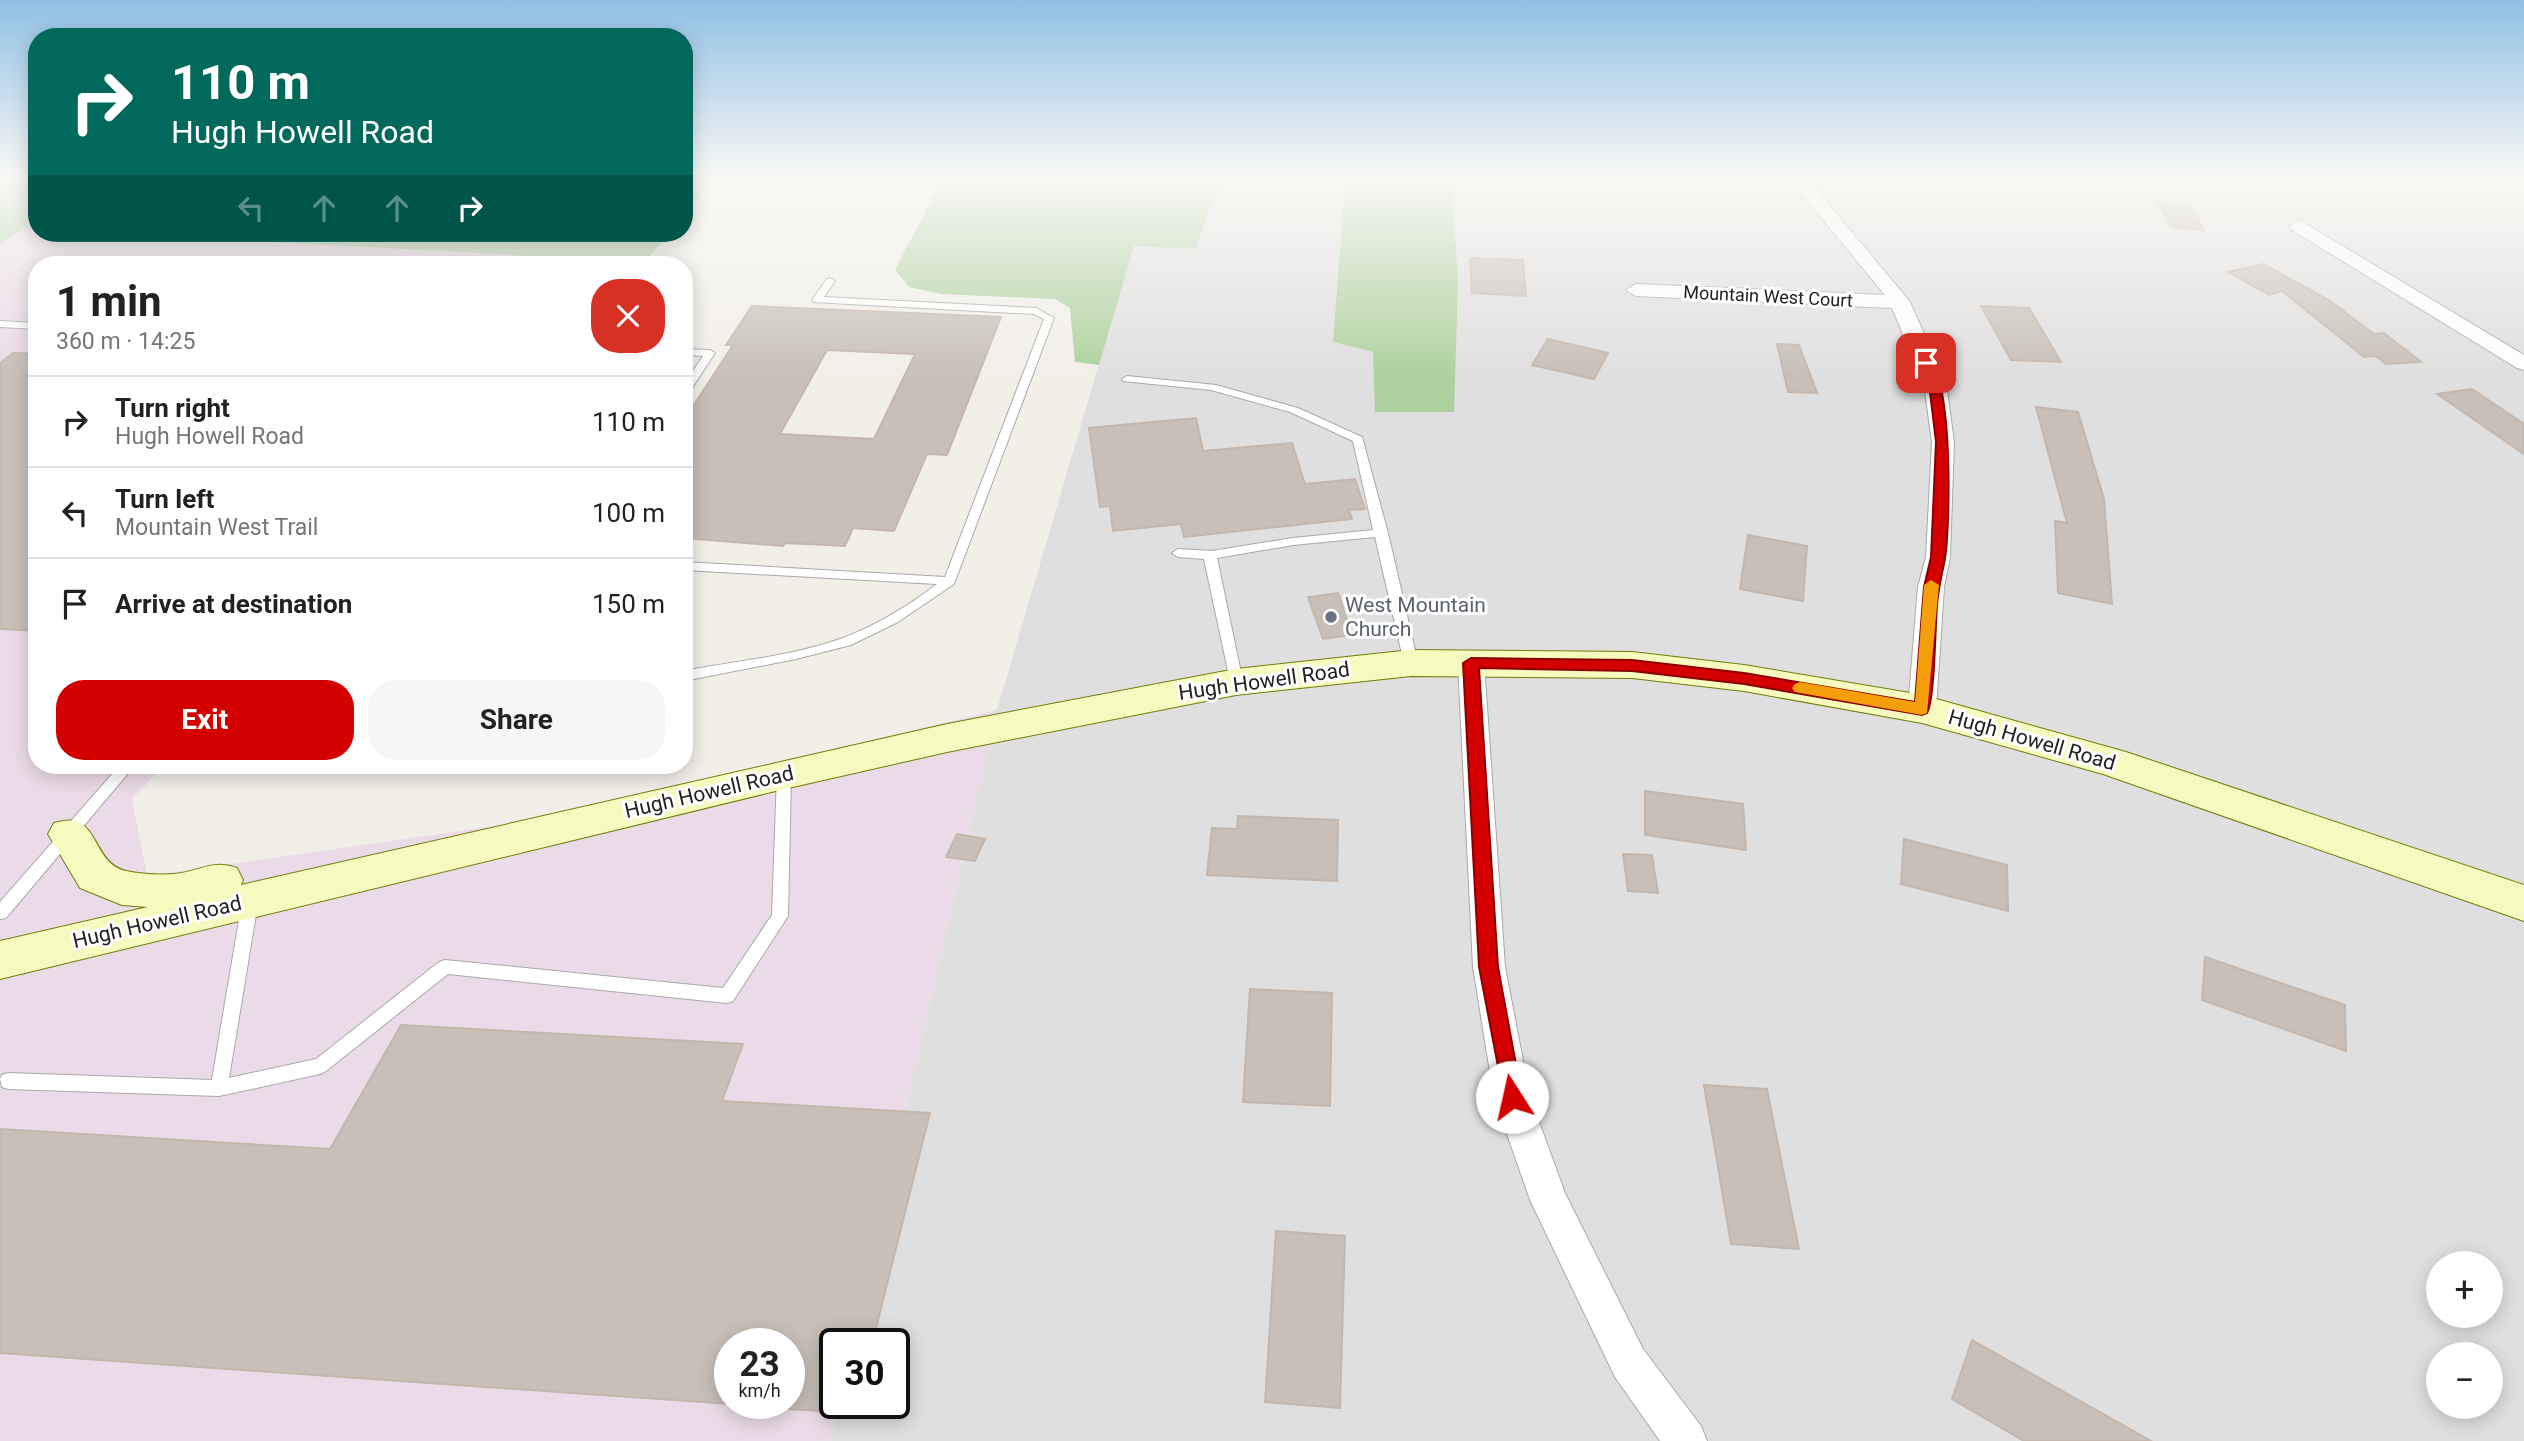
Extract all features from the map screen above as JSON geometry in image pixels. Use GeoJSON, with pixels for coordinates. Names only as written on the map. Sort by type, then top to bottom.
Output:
{"type":"FeatureCollection","features":[{"type":"Feature","properties":{"kind":"main road","name":"Hugh Howell Road"},"geometry":{"type":"LineString","coordinates":[[0,960],[629,810],[947,738],[1236,682],[1411,663],[1632,666],[1744,678],[1922,709],[2112,762],[2524,903]]}},
{"type":"Feature","properties":{"kind":"main road"},"geometry":{"type":"LineString","coordinates":[[69,834],[95,876],[122,888],[174,891],[527,811],[629,810]]}},
{"type":"Feature","properties":{"kind":"street"},"geometry":{"type":"LineString","coordinates":[[1854,243],[1899,302],[1935,384],[1943,442],[1938,557],[1931,587],[1922,709]]}},
{"type":"Feature","properties":{"kind":"street"},"geometry":{"type":"LineString","coordinates":[[2327,243],[2524,364]]}},
{"type":"Feature","properties":{"kind":"street","name":"Mountain West Court"},"geometry":{"type":"LineString","coordinates":[[1636,290],[1899,302]]}},
{"type":"Feature","properties":{"kind":"street"},"geometry":{"type":"LineString","coordinates":[[1471,663],[1489,967],[1512,1097],[1549,1200],[1629,1363],[1686,1441]]}},
{"type":"Feature","properties":{"kind":"lane"},"geometry":{"type":"LineString","coordinates":[[693,674],[834,646],[930,596],[950,580],[1049,318],[1036,311],[817,300],[830,281]]}},
{"type":"Feature","properties":{"kind":"lane"},"geometry":{"type":"LineString","coordinates":[[0,324],[28,326]]}},
{"type":"Feature","properties":{"kind":"lane"},"geometry":{"type":"LineString","coordinates":[[693,352],[710,353],[693,378]]}},
{"type":"Feature","properties":{"kind":"lane"},"geometry":{"type":"LineString","coordinates":[[1127,379],[1212,387],[1294,410],[1358,439],[1411,663]]}},
{"type":"Feature","properties":{"kind":"lane"},"geometry":{"type":"LineString","coordinates":[[1178,553],[1227,555],[1262,546],[1382,533]]}},
{"type":"Feature","properties":{"kind":"lane"},"geometry":{"type":"LineString","coordinates":[[1210,556],[1236,682]]}},
{"type":"Feature","properties":{"kind":"lane"},"geometry":{"type":"LineString","coordinates":[[693,566],[950,580]]}},
{"type":"Feature","properties":{"kind":"lane"},"geometry":{"type":"LineString","coordinates":[[0,913],[120,774]]}},
{"type":"Feature","properties":{"kind":"lane"},"geometry":{"type":"LineString","coordinates":[[8,1081],[219,1088],[320,1066],[444,967],[727,996],[780,916],[784,774]]}},
{"type":"Feature","properties":{"kind":"lane"},"geometry":{"type":"LineString","coordinates":[[219,1088],[250,900]]}},
{"type":"Feature","properties":{"kind":"shaded area"},"geometry":{"type":"Polygon","coordinates":[[[2,243],[296,243],[532,256],[28,256],[28,774],[156,774],[132,799],[147,876],[570,815],[997,710],[856,1328],[819,1328],[819,1419],[835,1419],[830,1441],[0,1441],[0,245],[2,243]]]}},
{"type":"Feature","properties":{"kind":"shaded area"},"geometry":{"type":"Polygon","coordinates":[[[1197,243],[1340,243],[1333,342],[1373,352],[1376,412],[1453,412],[1458,283],[1456,243],[2524,243],[2524,1441],[830,1441],[835,1419],[910,1419],[910,1328],[856,1328],[997,710],[1134,245],[1195,249],[1197,243]]]}},
{"type":"Feature","properties":{"kind":"green space"},"geometry":{"type":"Polygon","coordinates":[[[296,243],[661,243],[650,256],[532,256],[296,243]]]}},
{"type":"Feature","properties":{"kind":"green space"},"geometry":{"type":"Polygon","coordinates":[[[909,243],[1197,243],[1195,249],[1134,246],[1099,365],[1075,362],[1070,308],[1055,299],[941,294],[909,287],[895,270],[909,243]]]}},
{"type":"Feature","properties":{"kind":"green space"},"geometry":{"type":"Polygon","coordinates":[[[1340,243],[1456,243],[1458,283],[1454,412],[1375,412],[1373,352],[1333,342],[1340,243]]]}},
{"type":"Feature","properties":{"kind":"building"},"geometry":{"type":"Polygon","coordinates":[[[1470,258],[1523,260],[1526,296],[1472,293],[1470,258]]]}},
{"type":"Feature","properties":{"kind":"building"},"geometry":{"type":"Polygon","coordinates":[[[2263,264],[2329,300],[2374,334],[2384,333],[2421,362],[2386,364],[2376,356],[2364,357],[2282,291],[2269,295],[2228,272],[2263,264]]]}},
{"type":"Feature","properties":{"kind":"building"},"geometry":{"type":"Polygon","coordinates":[[[752,306],[1001,317],[947,455],[927,454],[894,531],[853,528],[845,546],[785,543],[783,546],[693,539],[693,406],[733,345],[726,345],[752,306]],[[827,350],[780,434],[874,439],[915,354],[827,350]]]}},
{"type":"Feature","properties":{"kind":"building"},"geometry":{"type":"Polygon","coordinates":[[[1981,306],[2029,308],[2061,362],[2011,360],[1981,306]]]}},
{"type":"Feature","properties":{"kind":"building"},"geometry":{"type":"Polygon","coordinates":[[[1548,339],[1608,353],[1594,379],[1532,365],[1548,339]]]}},
{"type":"Feature","properties":{"kind":"building"},"geometry":{"type":"Polygon","coordinates":[[[1777,344],[1799,345],[1817,393],[1788,392],[1777,344]]]}},
{"type":"Feature","properties":{"kind":"building"},"geometry":{"type":"Polygon","coordinates":[[[13,353],[28,354],[28,631],[0,629],[0,363],[13,353]]]}},
{"type":"Feature","properties":{"kind":"building"},"geometry":{"type":"Polygon","coordinates":[[[2472,389],[2524,424],[2524,454],[2437,394],[2472,389]]]}},
{"type":"Feature","properties":{"kind":"building"},"geometry":{"type":"Polygon","coordinates":[[[2036,407],[2078,412],[2104,499],[2112,604],[2058,593],[2055,521],[2067,523],[2036,407]]]}},
{"type":"Feature","properties":{"kind":"building"},"geometry":{"type":"Polygon","coordinates":[[[1196,418],[1203,451],[1292,443],[1305,484],[1355,479],[1365,509],[1349,510],[1352,519],[1184,537],[1181,524],[1113,531],[1110,506],[1100,507],[1089,428],[1196,418]]]}},
{"type":"Feature","properties":{"kind":"building"},"geometry":{"type":"Polygon","coordinates":[[[1748,535],[1807,546],[1803,601],[1740,589],[1748,535]]]}},
{"type":"Feature","properties":{"kind":"building"},"geometry":{"type":"Polygon","coordinates":[[[1338,593],[1352,635],[1323,639],[1308,597],[1338,593]]]}},
{"type":"Feature","properties":{"kind":"building"},"geometry":{"type":"Polygon","coordinates":[[[1645,791],[1743,804],[1746,850],[1645,835],[1645,791]]]}},
{"type":"Feature","properties":{"kind":"building"},"geometry":{"type":"Polygon","coordinates":[[[1238,816],[1338,820],[1337,881],[1207,875],[1212,828],[1237,829],[1238,816]]]}},
{"type":"Feature","properties":{"kind":"building"},"geometry":{"type":"Polygon","coordinates":[[[957,834],[985,839],[975,861],[946,857],[957,834]]]}},
{"type":"Feature","properties":{"kind":"building"},"geometry":{"type":"Polygon","coordinates":[[[1904,839],[2007,865],[2008,911],[1901,884],[1904,839]]]}},
{"type":"Feature","properties":{"kind":"building"},"geometry":{"type":"Polygon","coordinates":[[[1623,854],[1652,855],[1658,893],[1628,891],[1623,854]]]}},
{"type":"Feature","properties":{"kind":"building"},"geometry":{"type":"Polygon","coordinates":[[[2205,957],[2345,1005],[2346,1051],[2202,1000],[2205,957]]]}},
{"type":"Feature","properties":{"kind":"building"},"geometry":{"type":"Polygon","coordinates":[[[1250,989],[1332,993],[1330,1106],[1243,1102],[1250,989]]]}},
{"type":"Feature","properties":{"kind":"building"},"geometry":{"type":"Polygon","coordinates":[[[401,1025],[743,1044],[722,1101],[930,1113],[876,1328],[819,1328],[819,1411],[805,1410],[805,1328],[714,1328],[714,1403],[0,1353],[0,1129],[330,1149],[401,1025]]]}},
{"type":"Feature","properties":{"kind":"building"},"geometry":{"type":"Polygon","coordinates":[[[1704,1085],[1767,1089],[1799,1249],[1731,1244],[1704,1085]]]}},
{"type":"Feature","properties":{"kind":"building"},"geometry":{"type":"Polygon","coordinates":[[[1276,1231],[1345,1236],[1340,1408],[1265,1402],[1276,1231]]]}},
{"type":"Feature","properties":{"kind":"building"},"geometry":{"type":"Polygon","coordinates":[[[1972,1340],[2151,1441],[2024,1441],[1952,1399],[1972,1340]]]}},
{"type":"Feature","properties":{"kind":"slow traffic"},"geometry":{"type":"LineString","coordinates":[[1800,688],[1922,709],[1931,585]]}},
{"type":"Feature","properties":{"kind":"place","name":"West Mountain Church"},"geometry":{"type":"Point","coordinates":[1331,617]}},
{"type":"Feature","properties":{"kind":"route"},"geometry":{"type":"LineString","coordinates":[[1512,1097],[1489,967],[1471,663],[1632,666],[1744,678],[1922,709],[1931,587],[1938,557],[1943,442],[1935,384],[1926,363]]}}]}
